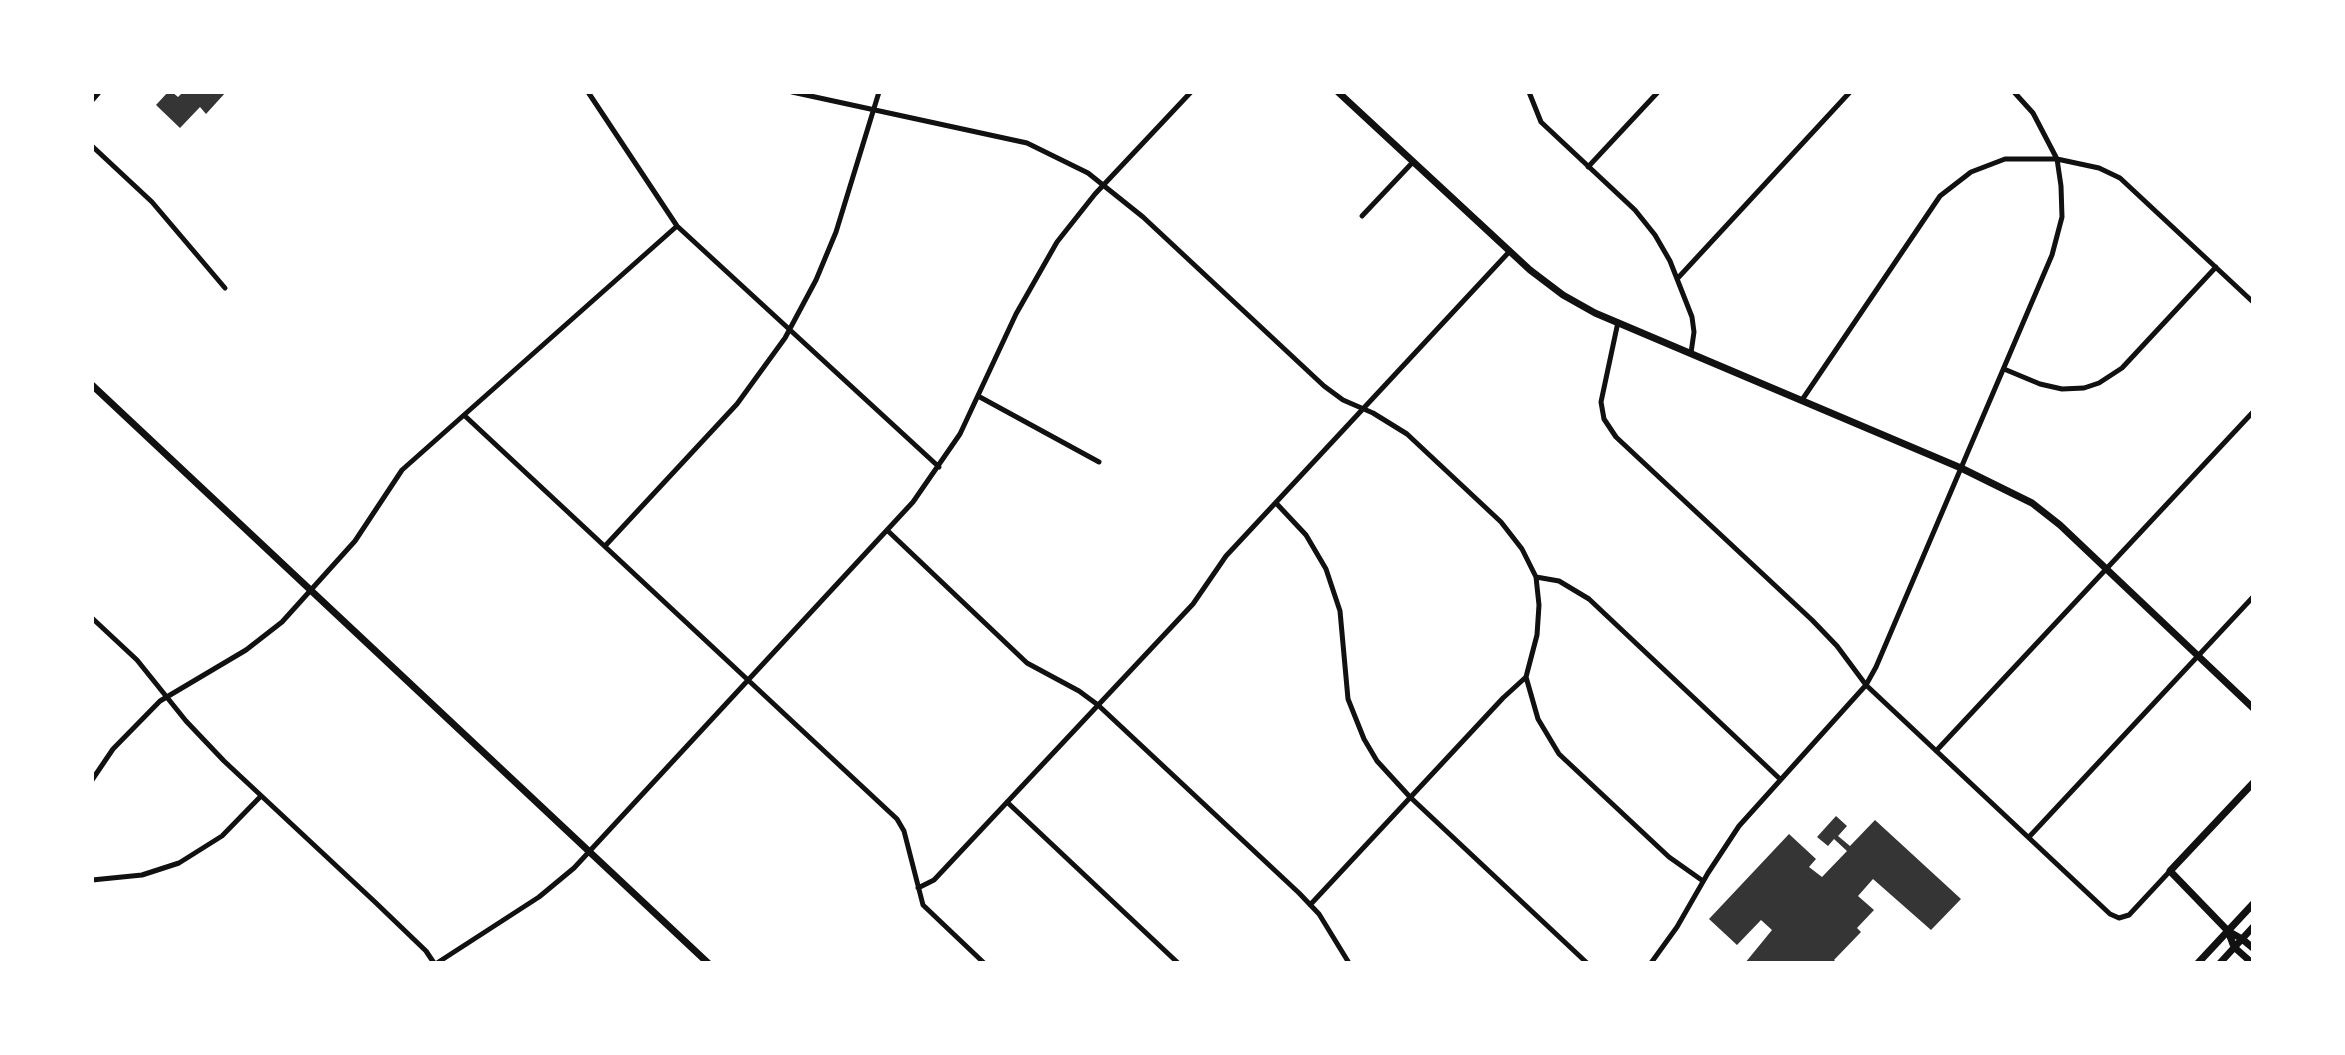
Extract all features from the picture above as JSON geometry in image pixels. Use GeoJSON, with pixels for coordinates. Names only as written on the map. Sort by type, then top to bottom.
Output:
{"type":"FeatureCollection","features":[{"type":"Feature","properties":{"kind":"main road"},"geometry":{"type":"LineString","coordinates":[[92,99],[98,92]]}},
{"type":"Feature","properties":{"kind":"main road"},"geometry":{"type":"LineString","coordinates":[[1338,92],[1509,252],[1563,295],[1618,322],[1961,468],[2032,503],[2060,525],[2253,708]]}},
{"type":"Feature","properties":{"kind":"main road"},"geometry":{"type":"LineString","coordinates":[[92,385],[708,963]]}},
{"type":"Feature","properties":{"kind":"main road"},"geometry":{"type":"LineString","coordinates":[[2253,783],[2170,871],[2228,931],[2253,948]]}},
{"type":"Feature","properties":{"kind":"main road"},"geometry":{"type":"LineString","coordinates":[[2198,963],[2253,904]]}},
{"type":"Feature","properties":{"kind":"main road"},"geometry":{"type":"LineString","coordinates":[[2220,963],[2253,927]]}},
{"type":"Feature","properties":{"kind":"main road"},"geometry":{"type":"LineString","coordinates":[[2228,931],[2234,947],[2252,963]]}},
{"type":"Feature","properties":{"kind":"street"},"geometry":{"type":"LineString","coordinates":[[588,92],[677,226],[939,467]]}},
{"type":"Feature","properties":{"kind":"street"},"geometry":{"type":"LineString","coordinates":[[792,92],[1027,143],[1069,161],[1105,184],[1324,386],[1407,434],[1501,522],[1522,549],[1536,577],[1539,619],[1526,677],[1538,719],[1559,754],[1669,857],[1703,881]]}},
{"type":"Feature","properties":{"kind":"street"},"geometry":{"type":"LineString","coordinates":[[605,546],[737,404],[766,367],[790,328],[816,280],[836,232],[879,92]]}},
{"type":"Feature","properties":{"kind":"street"},"geometry":{"type":"LineString","coordinates":[[92,618],[129,652],[201,737],[436,963],[539,897],[589,852],[888,531],[939,467],[960,434],[1016,314],[1071,223],[1191,92]]}},
{"type":"Feature","properties":{"kind":"street"},"geometry":{"type":"LineString","coordinates":[[1529,92],[1541,122],[1647,224],[1663,247],[1693,324],[1691,353]]}},
{"type":"Feature","properties":{"kind":"street"},"geometry":{"type":"LineString","coordinates":[[1588,167],[1658,92]]}},
{"type":"Feature","properties":{"kind":"street"},"geometry":{"type":"LineString","coordinates":[[1677,279],[1850,92]]}},
{"type":"Feature","properties":{"kind":"street"},"geometry":{"type":"LineString","coordinates":[[1651,963],[1677,927],[1739,826],[1866,685],[1882,655],[2004,369],[2058,237],[2062,217],[2057,159],[2033,113],[2014,92]]}},
{"type":"Feature","properties":{"kind":"street"},"geometry":{"type":"LineString","coordinates":[[92,146],[157,208],[225,288]]}},
{"type":"Feature","properties":{"kind":"street"},"geometry":{"type":"LineString","coordinates":[[1802,401],[1934,203],[1946,189],[1971,172],[1996,161],[2024,157],[2057,159],[2099,168],[2120,178],[2253,302]]}},
{"type":"Feature","properties":{"kind":"street"},"geometry":{"type":"LineString","coordinates":[[1362,216],[1413,162]]}},
{"type":"Feature","properties":{"kind":"street"},"geometry":{"type":"LineString","coordinates":[[92,780],[121,740],[166,696],[261,640],[312,591],[355,541],[399,474],[677,226]]}},
{"type":"Feature","properties":{"kind":"street"},"geometry":{"type":"LineString","coordinates":[[918,888],[934,880],[1193,604],[1226,556],[1509,252]]}},
{"type":"Feature","properties":{"kind":"street"},"geometry":{"type":"LineString","coordinates":[[2004,369],[2040,384],[2062,389],[2084,388],[2099,383],[2122,368],[2216,267]]}},
{"type":"Feature","properties":{"kind":"street"},"geometry":{"type":"LineString","coordinates":[[1618,322],[1601,402],[1610,430],[1812,620],[1837,646],[1866,685],[2110,914],[2122,918],[2129,915],[2170,871]]}},
{"type":"Feature","properties":{"kind":"street"},"geometry":{"type":"LineString","coordinates":[[978,396],[1099,462]]}},
{"type":"Feature","properties":{"kind":"street"},"geometry":{"type":"LineString","coordinates":[[1936,751],[2253,412]]}},
{"type":"Feature","properties":{"kind":"street"},"geometry":{"type":"LineString","coordinates":[[465,416],[897,819],[904,831],[918,888],[927,910],[984,963]]}},
{"type":"Feature","properties":{"kind":"street"},"geometry":{"type":"LineString","coordinates":[[1276,503],[1306,535],[1326,569],[1340,611],[1345,681],[1354,717],[1377,761],[1410,797],[1587,963]]}},
{"type":"Feature","properties":{"kind":"street"},"geometry":{"type":"LineString","coordinates":[[888,531],[1027,663],[1098,705],[1310,905],[1336,937],[1349,963]]}},
{"type":"Feature","properties":{"kind":"street"},"geometry":{"type":"LineString","coordinates":[[1536,577],[1559,581],[1589,599],[1780,779]]}},
{"type":"Feature","properties":{"kind":"street"},"geometry":{"type":"LineString","coordinates":[[2029,837],[2253,597]]}},
{"type":"Feature","properties":{"kind":"street"},"geometry":{"type":"LineString","coordinates":[[1310,905],[1526,677]]}},
{"type":"Feature","properties":{"kind":"street"},"geometry":{"type":"LineString","coordinates":[[92,880],[142,875],[179,863],[222,836],[261,796]]}},
{"type":"Feature","properties":{"kind":"street"},"geometry":{"type":"LineString","coordinates":[[1007,802],[1178,963]]}},
{"type":"Feature","properties":{"kind":"building"},"geometry":{"type":"Polygon","coordinates":[[[168,92],[178,97],[183,92],[226,92],[206,114],[200,107],[180,128],[156,105],[168,92]]]}},
{"type":"Feature","properties":{"kind":"building"},"geometry":{"type":"Polygon","coordinates":[[[1836,816],[1847,826],[1838,836],[1850,846],[1875,820],[1961,899],[1931,930],[1873,879],[1858,896],[1874,910],[1857,928],[1861,932],[1834,960],[1837,963],[1745,963],[1772,930],[1761,920],[1737,945],[1709,919],[1789,834],[1816,859],[1809,867],[1822,877],[1847,851],[1834,839],[1828,846],[1817,837],[1836,816]]]}}]}
